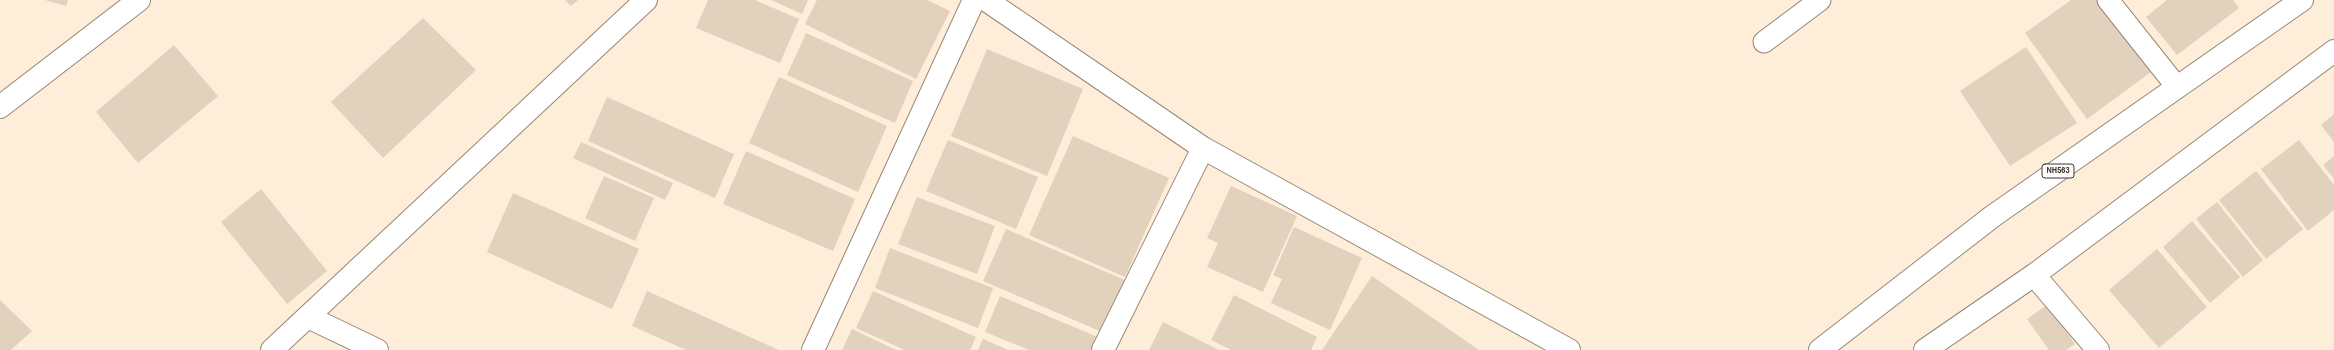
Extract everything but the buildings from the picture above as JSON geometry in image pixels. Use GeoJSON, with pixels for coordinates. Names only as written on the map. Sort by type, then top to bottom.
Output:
{"type":"FeatureCollection","features":[{"type":"Feature","properties":{"kind":"main road"},"geometry":{"type":"LineString","coordinates":[[0,107],[139,0]]}},
{"type":"Feature","properties":{"kind":"main road"},"geometry":{"type":"LineString","coordinates":[[272,350],[646,0]]}},
{"type":"Feature","properties":{"kind":"main road"},"geometry":{"type":"LineString","coordinates":[[813,350],[974,0]]}},
{"type":"Feature","properties":{"kind":"main road"},"geometry":{"type":"LineString","coordinates":[[986,0],[1203,148],[1569,350]]}},
{"type":"Feature","properties":{"kind":"main road","name":"NH563"},"geometry":{"type":"LineString","coordinates":[[1820,350],[1993,216],[2302,0]]}},
{"type":"Feature","properties":{"kind":"main road"},"geometry":{"type":"LineString","coordinates":[[1925,350],[2034,275],[2334,51]]}},
{"type":"Feature","properties":{"kind":"main road"},"geometry":{"type":"LineString","coordinates":[[1103,350],[1203,148]]}},
{"type":"Feature","properties":{"kind":"main road"},"geometry":{"type":"LineString","coordinates":[[2034,275],[2098,350]]}},
{"type":"Feature","properties":{"kind":"main road"},"geometry":{"type":"LineString","coordinates":[[308,317],[377,350]]}},
{"type":"Feature","properties":{"kind":"lane"},"geometry":{"type":"LineString","coordinates":[[1764,42],[1820,0]]}},
{"type":"Feature","properties":{"kind":"lane"},"geometry":{"type":"LineString","coordinates":[[2108,0],[2177,88]]}}]}
